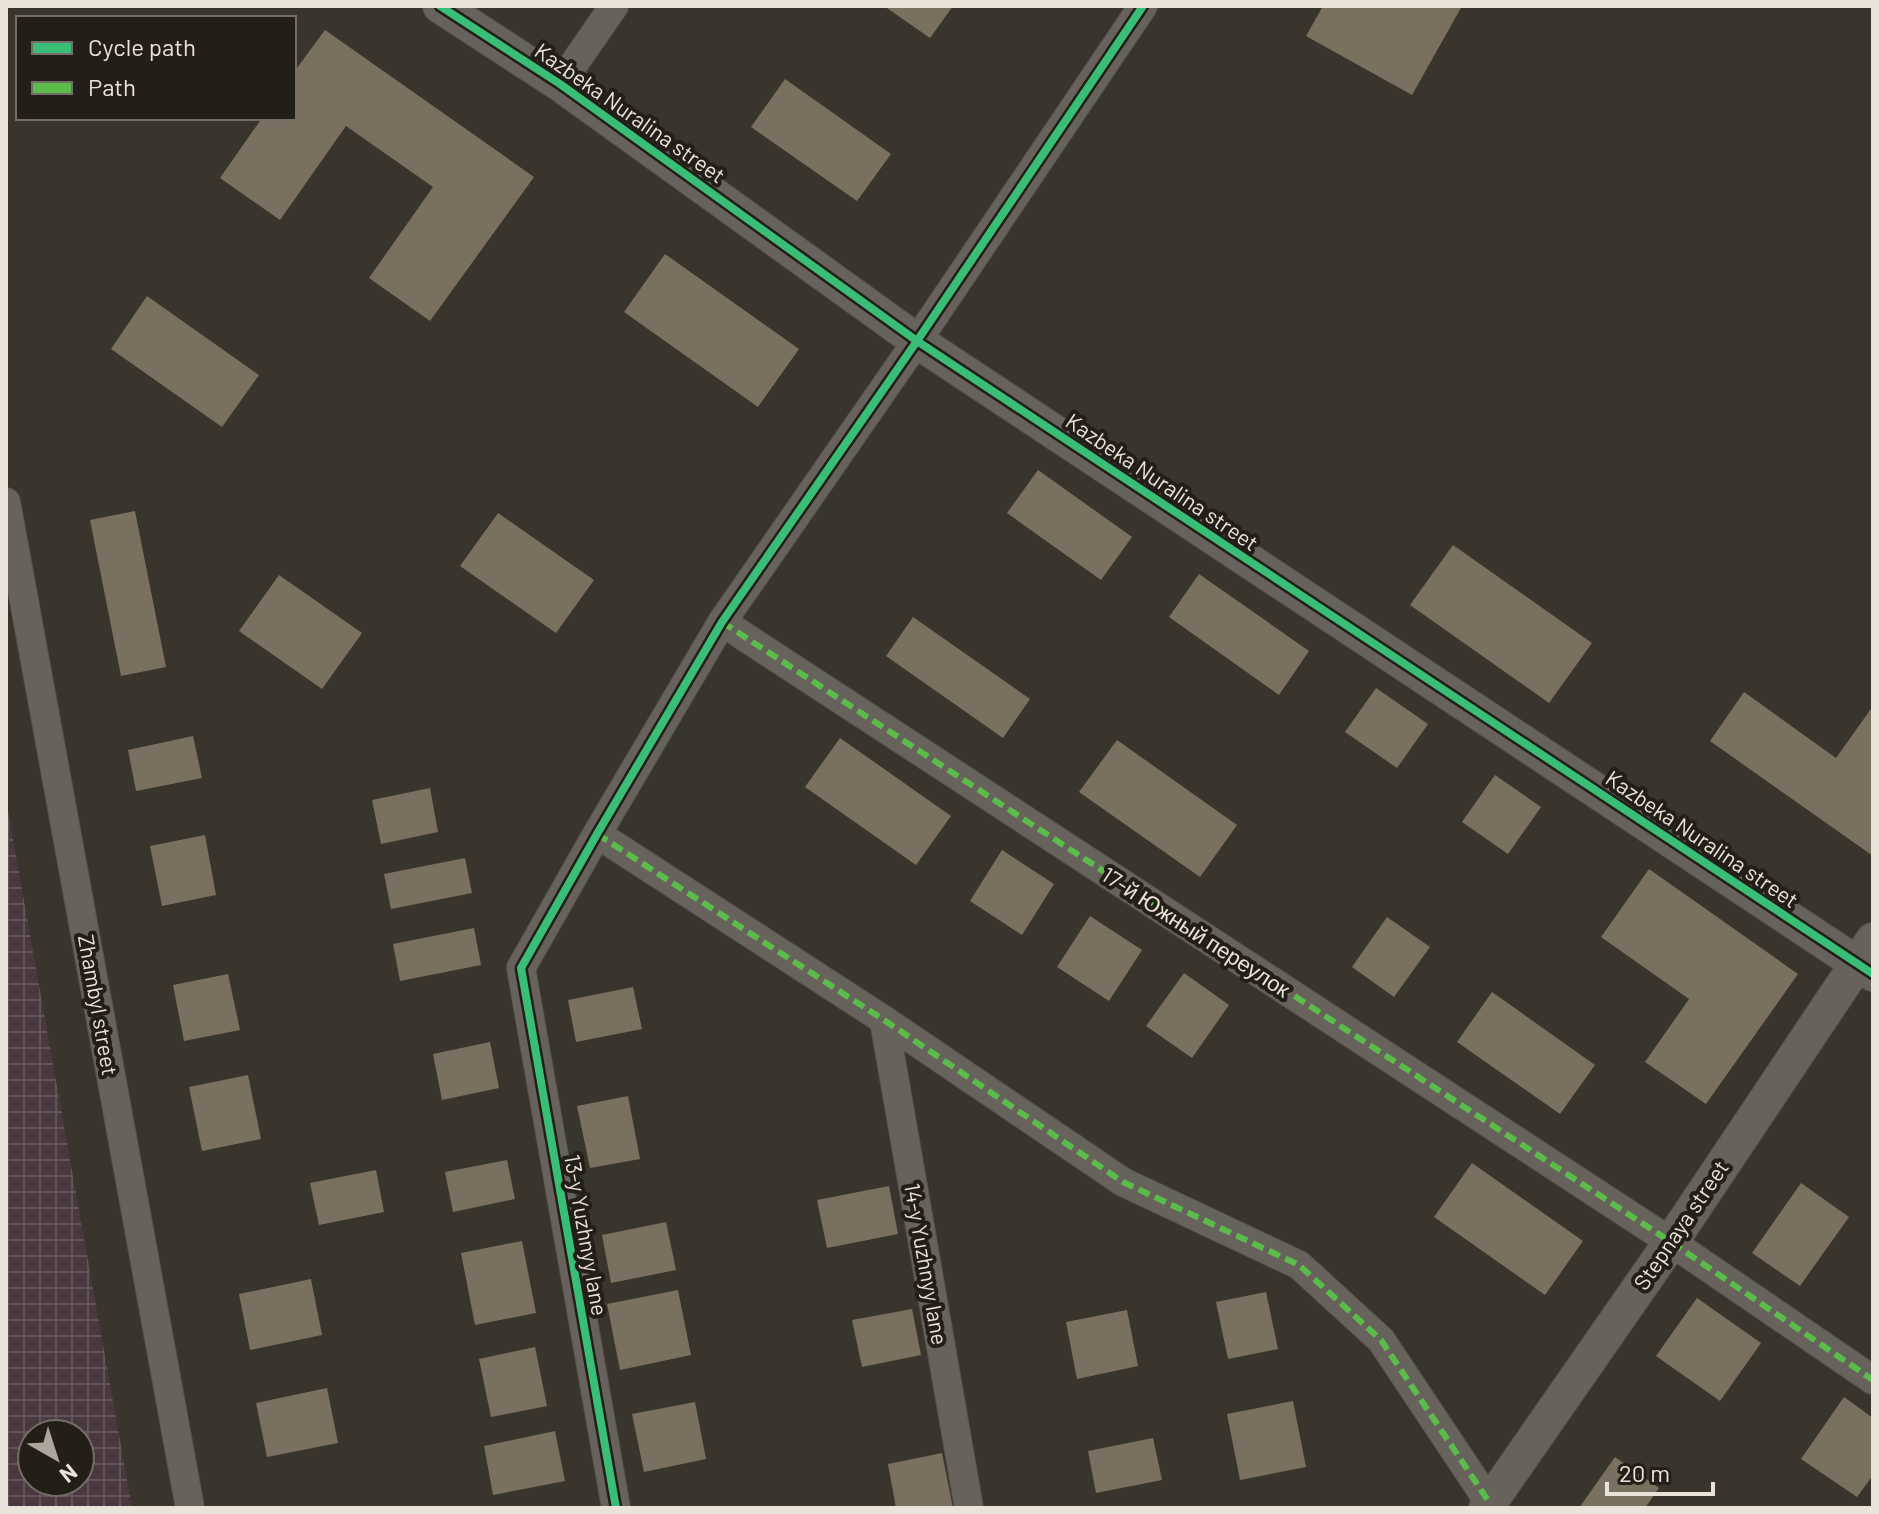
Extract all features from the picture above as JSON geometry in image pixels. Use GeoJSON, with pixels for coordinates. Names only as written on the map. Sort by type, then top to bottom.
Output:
{"type":"FeatureCollection","features":[{"type":"Feature","properties":{"kind":"street","name":"Kazbeka Nuralina street"},"geometry":{"type":"LineString","coordinates":[[440,6],[560,84],[917,341],[1868,959]]}},
{"type":"Feature","properties":{"kind":"street"},"geometry":{"type":"LineString","coordinates":[[560,84],[614,6]]}},
{"type":"Feature","properties":{"kind":"street"},"geometry":{"type":"LineString","coordinates":[[1143,6],[917,341],[722,622],[597,834],[884,1020],[1123,1182],[1299,1265],[1381,1340],[1487,1505]]}},
{"type":"Feature","properties":{"kind":"street","name":"Zhambyl street"},"geometry":{"type":"LineString","coordinates":[[6,502],[190,1508]]}},
{"type":"Feature","properties":{"kind":"street","name":"17-й Южный переулок"},"geometry":{"type":"LineString","coordinates":[[722,622],[1671,1242],[1873,1380]]}},
{"type":"Feature","properties":{"kind":"street","name":"13-y Yuzhnyy lane"},"geometry":{"type":"LineString","coordinates":[[597,834],[521,968],[616,1508]]}},
{"type":"Feature","properties":{"kind":"street","name":"Stepnaya street"},"geometry":{"type":"LineString","coordinates":[[1487,1505],[1868,959]]}},
{"type":"Feature","properties":{"kind":"street","name":"14-y Yuzhnyy lane"},"geometry":{"type":"LineString","coordinates":[[884,1020],[969,1508]]}},
{"type":"Feature","properties":{"kind":"shaded area"},"geometry":{"type":"Polygon","coordinates":[[[6,800],[132,1508],[6,1508],[6,800]]]}},
{"type":"Feature","properties":{"kind":"building"},"geometry":{"type":"Polygon","coordinates":[[[884,6],[953,6],[930,38],[884,6]]]}},
{"type":"Feature","properties":{"kind":"building"},"geometry":{"type":"Polygon","coordinates":[[[1323,6],[1462,6],[1412,95],[1306,36],[1323,6]]]}},
{"type":"Feature","properties":{"kind":"building"},"geometry":{"type":"Polygon","coordinates":[[[325,30],[534,177],[430,321],[369,278],[433,187],[346,126],[280,220],[220,178],[261,120],[296,120],[296,69],[325,30]]]}},
{"type":"Feature","properties":{"kind":"building"},"geometry":{"type":"Polygon","coordinates":[[[785,79],[891,154],[857,201],[751,127],[785,79]]]}},
{"type":"Feature","properties":{"kind":"building"},"geometry":{"type":"Polygon","coordinates":[[[665,254],[799,349],[758,407],[624,312],[665,254]]]}},
{"type":"Feature","properties":{"kind":"building"},"geometry":{"type":"Polygon","coordinates":[[[147,296],[259,375],[222,427],[111,349],[147,296]]]}},
{"type":"Feature","properties":{"kind":"building"},"geometry":{"type":"Polygon","coordinates":[[[1038,470],[1132,537],[1101,580],[1007,513],[1038,470]]]}},
{"type":"Feature","properties":{"kind":"building"},"geometry":{"type":"Polygon","coordinates":[[[135,511],[166,667],[121,676],[90,520],[135,511]]]}},
{"type":"Feature","properties":{"kind":"building"},"geometry":{"type":"Polygon","coordinates":[[[498,513],[594,580],[556,633],[460,566],[498,513]]]}},
{"type":"Feature","properties":{"kind":"building"},"geometry":{"type":"Polygon","coordinates":[[[1453,545],[1592,643],[1549,703],[1410,605],[1453,545]]]}},
{"type":"Feature","properties":{"kind":"building"},"geometry":{"type":"Polygon","coordinates":[[[1199,574],[1309,651],[1279,695],[1169,617],[1199,574]]]}},
{"type":"Feature","properties":{"kind":"building"},"geometry":{"type":"Polygon","coordinates":[[[279,575],[362,633],[322,689],[239,631],[279,575]]]}},
{"type":"Feature","properties":{"kind":"building"},"geometry":{"type":"Polygon","coordinates":[[[913,617],[1030,699],[1003,738],[886,656],[913,617]]]}},
{"type":"Feature","properties":{"kind":"building"},"geometry":{"type":"Polygon","coordinates":[[[1376,688],[1428,724],[1397,768],[1345,732],[1376,688]]]}},
{"type":"Feature","properties":{"kind":"building"},"geometry":{"type":"Polygon","coordinates":[[[1744,692],[1836,758],[1873,706],[1873,856],[1710,741],[1744,692]]]}},
{"type":"Feature","properties":{"kind":"building"},"geometry":{"type":"Polygon","coordinates":[[[193,736],[202,778],[136,791],[128,750],[193,736]]]}},
{"type":"Feature","properties":{"kind":"building"},"geometry":{"type":"Polygon","coordinates":[[[840,738],[951,816],[916,865],[805,787],[840,738]]]}},
{"type":"Feature","properties":{"kind":"building"},"geometry":{"type":"Polygon","coordinates":[[[1117,740],[1237,825],[1200,877],[1079,792],[1117,740]]]}},
{"type":"Feature","properties":{"kind":"building"},"geometry":{"type":"Polygon","coordinates":[[[1495,775],[1541,807],[1508,854],[1462,822],[1495,775]]]}},
{"type":"Feature","properties":{"kind":"building"},"geometry":{"type":"Polygon","coordinates":[[[430,788],[438,832],[381,844],[372,800],[430,788]]]}},
{"type":"Feature","properties":{"kind":"building"},"geometry":{"type":"Polygon","coordinates":[[[205,835],[216,895],[162,906],[150,846],[205,835]]]}},
{"type":"Feature","properties":{"kind":"building"},"geometry":{"type":"Polygon","coordinates":[[[1002,850],[1054,884],[1022,935],[970,901],[1002,850]]]}},
{"type":"Feature","properties":{"kind":"building"},"geometry":{"type":"Polygon","coordinates":[[[465,858],[472,893],[391,909],[384,874],[465,858]]]}},
{"type":"Feature","properties":{"kind":"building"},"geometry":{"type":"Polygon","coordinates":[[[1649,869],[1798,974],[1706,1104],[1645,1062],[1689,999],[1601,937],[1649,869]]]}},
{"type":"Feature","properties":{"kind":"building"},"geometry":{"type":"Polygon","coordinates":[[[1090,916],[1142,950],[1109,1001],[1057,967],[1090,916]]]}},
{"type":"Feature","properties":{"kind":"building"},"geometry":{"type":"Polygon","coordinates":[[[1387,917],[1430,947],[1394,997],[1352,967],[1387,917]]]}},
{"type":"Feature","properties":{"kind":"building"},"geometry":{"type":"Polygon","coordinates":[[[474,928],[481,965],[400,981],[393,944],[474,928]]]}},
{"type":"Feature","properties":{"kind":"building"},"geometry":{"type":"Polygon","coordinates":[[[1184,973],[1229,1005],[1192,1058],[1146,1026],[1184,973]]]}},
{"type":"Feature","properties":{"kind":"building"},"geometry":{"type":"Polygon","coordinates":[[[228,974],[240,1030],[184,1041],[173,985],[228,974]]]}},
{"type":"Feature","properties":{"kind":"building"},"geometry":{"type":"Polygon","coordinates":[[[633,987],[642,1029],[576,1042],[568,1000],[633,987]]]}},
{"type":"Feature","properties":{"kind":"building"},"geometry":{"type":"Polygon","coordinates":[[[1492,992],[1595,1065],[1560,1114],[1457,1042],[1492,992]]]}},
{"type":"Feature","properties":{"kind":"building"},"geometry":{"type":"Polygon","coordinates":[[[490,1042],[499,1088],[442,1100],[433,1054],[490,1042]]]}},
{"type":"Feature","properties":{"kind":"building"},"geometry":{"type":"Polygon","coordinates":[[[248,1075],[261,1139],[202,1151],[189,1087],[248,1075]]]}},
{"type":"Feature","properties":{"kind":"building"},"geometry":{"type":"Polygon","coordinates":[[[628,1096],[640,1159],[590,1168],[577,1106],[628,1096]]]}},
{"type":"Feature","properties":{"kind":"building"},"geometry":{"type":"Polygon","coordinates":[[[507,1160],[515,1199],[453,1212],[445,1172],[507,1160]]]}},
{"type":"Feature","properties":{"kind":"building"},"geometry":{"type":"Polygon","coordinates":[[[1472,1163],[1583,1241],[1545,1295],[1434,1217],[1472,1163]]]}},
{"type":"Feature","properties":{"kind":"building"},"geometry":{"type":"Polygon","coordinates":[[[376,1170],[384,1212],[319,1225],[310,1183],[376,1170]]]}},
{"type":"Feature","properties":{"kind":"building"},"geometry":{"type":"Polygon","coordinates":[[[1801,1183],[1849,1217],[1800,1286],[1752,1253],[1801,1183]]]}},
{"type":"Feature","properties":{"kind":"building"},"geometry":{"type":"Polygon","coordinates":[[[889,1186],[898,1234],[827,1248],[817,1200],[889,1186]]]}},
{"type":"Feature","properties":{"kind":"building"},"geometry":{"type":"Polygon","coordinates":[[[666,1222],[676,1270],[611,1283],[602,1235],[666,1222]]]}},
{"type":"Feature","properties":{"kind":"building"},"geometry":{"type":"Polygon","coordinates":[[[522,1241],[536,1313],[475,1325],[461,1253],[522,1241]]]}},
{"type":"Feature","properties":{"kind":"building"},"geometry":{"type":"Polygon","coordinates":[[[311,1279],[322,1335],[250,1350],[239,1294],[311,1279]]]}},
{"type":"Feature","properties":{"kind":"building"},"geometry":{"type":"Polygon","coordinates":[[[678,1290],[691,1355],[620,1370],[607,1304],[678,1290]]]}},
{"type":"Feature","properties":{"kind":"building"},"geometry":{"type":"Polygon","coordinates":[[[1266,1292],[1278,1349],[1228,1359],[1216,1302],[1266,1292]]]}},
{"type":"Feature","properties":{"kind":"building"},"geometry":{"type":"Polygon","coordinates":[[[1697,1298],[1761,1343],[1720,1401],[1656,1356],[1697,1298]]]}},
{"type":"Feature","properties":{"kind":"building"},"geometry":{"type":"Polygon","coordinates":[[[912,1309],[921,1355],[862,1367],[852,1320],[912,1309]]]}},
{"type":"Feature","properties":{"kind":"building"},"geometry":{"type":"Polygon","coordinates":[[[1127,1310],[1138,1366],[1077,1379],[1066,1322],[1127,1310]]]}},
{"type":"Feature","properties":{"kind":"building"},"geometry":{"type":"Polygon","coordinates":[[[535,1347],[547,1406],[491,1417],[479,1359],[535,1347]]]}},
{"type":"Feature","properties":{"kind":"building"},"geometry":{"type":"Polygon","coordinates":[[[327,1388],[338,1443],[267,1457],[256,1403],[327,1388]]]}},
{"type":"Feature","properties":{"kind":"building"},"geometry":{"type":"Polygon","coordinates":[[[1844,1397],[1873,1418],[1873,1475],[1857,1497],[1801,1459],[1844,1397]]]}},
{"type":"Feature","properties":{"kind":"building"},"geometry":{"type":"Polygon","coordinates":[[[1293,1401],[1306,1467],[1240,1480],[1227,1414],[1293,1401]]]}},
{"type":"Feature","properties":{"kind":"building"},"geometry":{"type":"Polygon","coordinates":[[[695,1402],[706,1459],[644,1472],[632,1414],[695,1402]]]}},
{"type":"Feature","properties":{"kind":"building"},"geometry":{"type":"Polygon","coordinates":[[[555,1431],[565,1481],[493,1495],[484,1446],[555,1431]]]}},
{"type":"Feature","properties":{"kind":"building"},"geometry":{"type":"Polygon","coordinates":[[[1153,1438],[1162,1480],[1096,1493],[1088,1451],[1153,1438]]]}},
{"type":"Feature","properties":{"kind":"building"},"geometry":{"type":"Polygon","coordinates":[[[942,1453],[953,1508],[896,1508],[888,1464],[942,1453]]]}},
{"type":"Feature","properties":{"kind":"building"},"geometry":{"type":"Polygon","coordinates":[[[1615,1457],[1659,1488],[1645,1508],[1579,1508],[1615,1457]]]}},
{"type":"Feature","properties":{"kind":"marked path"},"geometry":{"type":"LineString","coordinates":[[722,622],[1671,1242],[1873,1380]]}},
{"type":"Feature","properties":{"kind":"marked path"},"geometry":{"type":"LineString","coordinates":[[597,834],[884,1020],[1123,1182],[1299,1265],[1381,1340],[1489,1502]]}},
{"type":"Feature","properties":{"kind":"cycle path"},"geometry":{"type":"LineString","coordinates":[[440,6],[560,84],[917,341],[1873,974]]}},
{"type":"Feature","properties":{"kind":"cycle path"},"geometry":{"type":"LineString","coordinates":[[616,1508],[521,968],[722,622],[917,341],[1143,6]]}}]}
